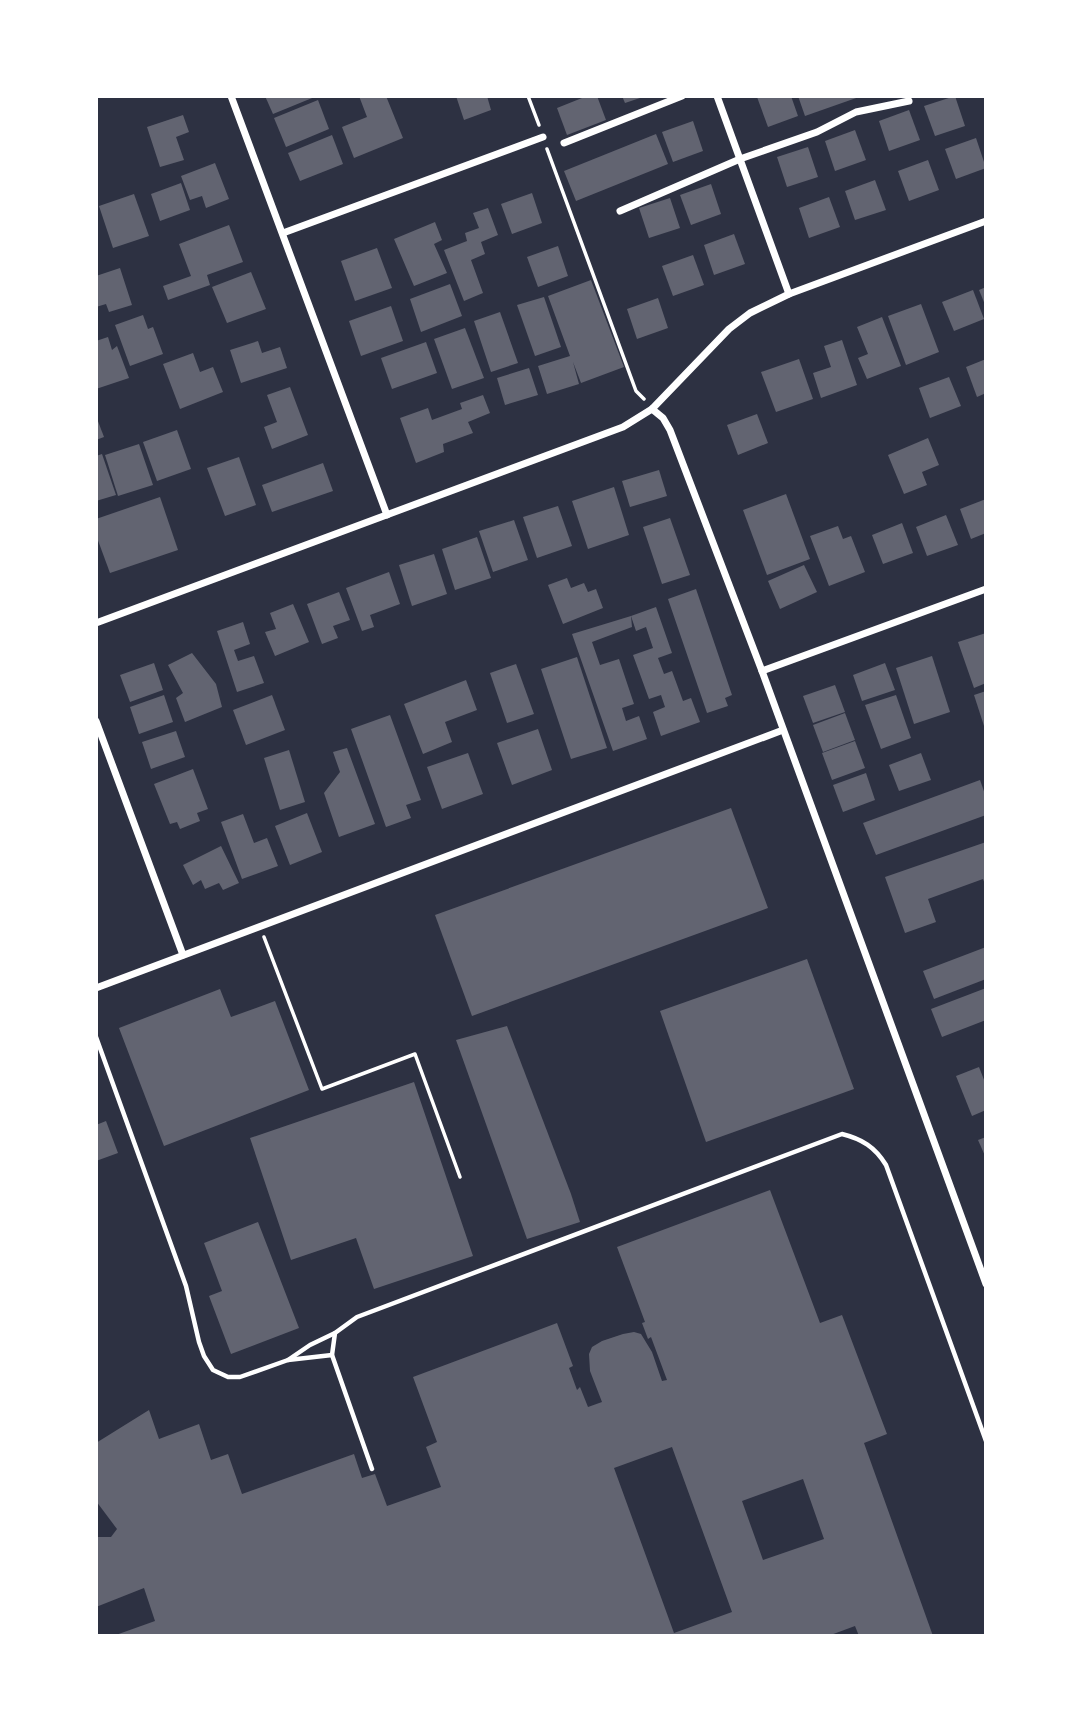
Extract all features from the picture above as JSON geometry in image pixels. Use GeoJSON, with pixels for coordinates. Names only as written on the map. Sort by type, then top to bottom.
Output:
{"type":"FeatureCollection","features":[{"type":"Feature","properties":{"kind":"street"},"geometry":{"type":"LineString","coordinates":[[231,96],[387,515]]}},
{"type":"Feature","properties":{"kind":"street"},"geometry":{"type":"LineString","coordinates":[[564,143],[682,96]]}},
{"type":"Feature","properties":{"kind":"street"},"geometry":{"type":"LineString","coordinates":[[716,96],[789,294]]}},
{"type":"Feature","properties":{"kind":"street"},"geometry":{"type":"LineString","coordinates":[[620,211],[740,159],[817,132],[856,112],[909,101]]}},
{"type":"Feature","properties":{"kind":"street"},"geometry":{"type":"LineString","coordinates":[[283,233],[543,136]]}},
{"type":"Feature","properties":{"kind":"street"},"geometry":{"type":"LineString","coordinates":[[96,623],[623,427],[652,409],[729,329],[750,313],[789,294],[986,221]]}},
{"type":"Feature","properties":{"kind":"street"},"geometry":{"type":"LineString","coordinates":[[652,409],[663,418],[670,430],[762,671],[986,1284]]}},
{"type":"Feature","properties":{"kind":"street"},"geometry":{"type":"LineString","coordinates":[[762,671],[986,589]]}},
{"type":"Feature","properties":{"kind":"street"},"geometry":{"type":"LineString","coordinates":[[96,721],[183,955]]}},
{"type":"Feature","properties":{"kind":"street"},"geometry":{"type":"LineString","coordinates":[[96,988],[783,730]]}},
{"type":"Feature","properties":{"kind":"lane"},"geometry":{"type":"LineString","coordinates":[[96,1037],[186,1286],[199,1342],[204,1356],[214,1370],[228,1377],[240,1377],[288,1360],[332,1354]]}},
{"type":"Feature","properties":{"kind":"lane"},"geometry":{"type":"LineString","coordinates":[[288,1360],[357,1317],[842,1134],[856,1138],[873,1148],[886,1165],[986,1441]]}},
{"type":"Feature","properties":{"kind":"lane"},"geometry":{"type":"LineString","coordinates":[[335,1333],[332,1354],[372,1469]]}},
{"type":"Feature","properties":{"kind":"path"},"geometry":{"type":"LineString","coordinates":[[528,96],[636,391],[652,409]]}},
{"type":"Feature","properties":{"kind":"path"},"geometry":{"type":"LineString","coordinates":[[261,927],[321,1089],[415,1054],[460,1178]]}},
{"type":"Feature","properties":{"kind":"building"},"geometry":{"type":"Polygon","coordinates":[[[265,96],[317,96],[273,114],[265,96]]]}},
{"type":"Feature","properties":{"kind":"building"},"geometry":{"type":"Polygon","coordinates":[[[359,96],[386,96],[403,138],[354,158],[342,127],[367,117],[359,96]]]}},
{"type":"Feature","properties":{"kind":"building"},"geometry":{"type":"Polygon","coordinates":[[[456,96],[487,96],[491,110],[464,120],[456,96]]]}},
{"type":"Feature","properties":{"kind":"building"},"geometry":{"type":"Polygon","coordinates":[[[587,96],[597,96],[606,120],[567,135],[557,108],[587,96]]]}},
{"type":"Feature","properties":{"kind":"building"},"geometry":{"type":"Polygon","coordinates":[[[622,96],[643,96],[643,97],[625,103],[622,96]]]}},
{"type":"Feature","properties":{"kind":"building"},"geometry":{"type":"Polygon","coordinates":[[[791,96],[798,116],[768,127],[757,97],[791,96]]]}},
{"type":"Feature","properties":{"kind":"building"},"geometry":{"type":"Polygon","coordinates":[[[798,96],[859,96],[859,97],[805,116],[798,96]]]}},
{"type":"Feature","properties":{"kind":"building"},"geometry":{"type":"Polygon","coordinates":[[[955,96],[965,126],[935,136],[924,106],[955,96]]]}},
{"type":"Feature","properties":{"kind":"building"},"geometry":{"type":"Polygon","coordinates":[[[318,100],[329,129],[286,147],[274,118],[318,100]]]}},
{"type":"Feature","properties":{"kind":"building"},"geometry":{"type":"Polygon","coordinates":[[[909,110],[920,140],[889,151],[879,121],[909,110]]]}},
{"type":"Feature","properties":{"kind":"building"},"geometry":{"type":"Polygon","coordinates":[[[183,115],[189,132],[176,137],[184,160],[160,167],[147,127],[183,115]]]}},
{"type":"Feature","properties":{"kind":"building"},"geometry":{"type":"Polygon","coordinates":[[[693,121],[703,151],[673,162],[662,132],[693,121]]]}},
{"type":"Feature","properties":{"kind":"building"},"geometry":{"type":"Polygon","coordinates":[[[855,130],[866,160],[835,171],[825,141],[855,130]]]}},
{"type":"Feature","properties":{"kind":"building"},"geometry":{"type":"Polygon","coordinates":[[[656,134],[668,164],[576,201],[564,171],[656,134]]]}},
{"type":"Feature","properties":{"kind":"building"},"geometry":{"type":"Polygon","coordinates":[[[332,135],[343,164],[300,181],[288,153],[332,135]]]}},
{"type":"Feature","properties":{"kind":"building"},"geometry":{"type":"Polygon","coordinates":[[[976,138],[986,168],[956,179],[945,149],[976,138]]]}},
{"type":"Feature","properties":{"kind":"building"},"geometry":{"type":"Polygon","coordinates":[[[808,147],[818,177],[787,187],[777,157],[808,147]]]}},
{"type":"Feature","properties":{"kind":"building"},"geometry":{"type":"Polygon","coordinates":[[[928,160],[939,190],[909,201],[898,171],[928,160]]]}},
{"type":"Feature","properties":{"kind":"building"},"geometry":{"type":"Polygon","coordinates":[[[215,163],[229,199],[206,208],[202,196],[190,200],[181,176],[215,163]]]}},
{"type":"Feature","properties":{"kind":"building"},"geometry":{"type":"Polygon","coordinates":[[[875,180],[886,210],[855,220],[845,191],[875,180]]]}},
{"type":"Feature","properties":{"kind":"building"},"geometry":{"type":"Polygon","coordinates":[[[181,183],[190,210],[160,221],[151,194],[181,183]]]}},
{"type":"Feature","properties":{"kind":"building"},"geometry":{"type":"Polygon","coordinates":[[[711,184],[721,214],[691,225],[680,195],[711,184]]]}},
{"type":"Feature","properties":{"kind":"building"},"geometry":{"type":"Polygon","coordinates":[[[532,193],[542,223],[512,234],[501,204],[532,193]]]}},
{"type":"Feature","properties":{"kind":"building"},"geometry":{"type":"Polygon","coordinates":[[[134,194],[149,236],[113,248],[99,206],[134,194]]]}},
{"type":"Feature","properties":{"kind":"building"},"geometry":{"type":"Polygon","coordinates":[[[829,197],[840,227],[809,238],[799,208],[829,197]]]}},
{"type":"Feature","properties":{"kind":"building"},"geometry":{"type":"Polygon","coordinates":[[[670,198],[680,228],[649,238],[639,208],[670,198]]]}},
{"type":"Feature","properties":{"kind":"building"},"geometry":{"type":"Polygon","coordinates":[[[488,208],[498,235],[481,242],[485,254],[471,260],[483,293],[464,301],[444,250],[467,241],[465,233],[479,228],[473,213],[488,208]]]}},
{"type":"Feature","properties":{"kind":"building"},"geometry":{"type":"Polygon","coordinates":[[[435,222],[442,240],[434,244],[447,273],[414,286],[394,239],[435,222]]]}},
{"type":"Feature","properties":{"kind":"building"},"geometry":{"type":"Polygon","coordinates":[[[229,225],[243,262],[207,275],[210,285],[168,300],[163,286],[191,276],[179,244],[229,225]]]}},
{"type":"Feature","properties":{"kind":"building"},"geometry":{"type":"Polygon","coordinates":[[[734,234],[745,264],[714,275],[704,245],[734,234]]]}},
{"type":"Feature","properties":{"kind":"building"},"geometry":{"type":"Polygon","coordinates":[[[558,246],[568,276],[538,287],[527,257],[558,246]]]}},
{"type":"Feature","properties":{"kind":"building"},"geometry":{"type":"Polygon","coordinates":[[[377,248],[392,288],[355,301],[341,261],[377,248]]]}},
{"type":"Feature","properties":{"kind":"building"},"geometry":{"type":"Polygon","coordinates":[[[693,255],[704,285],[673,296],[662,266],[693,255]]]}},
{"type":"Feature","properties":{"kind":"building"},"geometry":{"type":"Polygon","coordinates":[[[120,268],[132,305],[109,312],[106,304],[96,307],[96,276],[120,268]]]}},
{"type":"Feature","properties":{"kind":"building"},"geometry":{"type":"Polygon","coordinates":[[[251,272],[266,309],[227,323],[212,287],[251,272]]]}},
{"type":"Feature","properties":{"kind":"building"},"geometry":{"type":"Polygon","coordinates":[[[591,280],[624,367],[581,383],[573,362],[579,384],[547,394],[538,366],[570,356],[548,296],[591,280]]]}},
{"type":"Feature","properties":{"kind":"building"},"geometry":{"type":"Polygon","coordinates":[[[450,284],[462,316],[421,332],[410,299],[450,284]]]}},
{"type":"Feature","properties":{"kind":"building"},"geometry":{"type":"Polygon","coordinates":[[[986,287],[986,307],[979,290],[986,287]]]}},
{"type":"Feature","properties":{"kind":"building"},"geometry":{"type":"Polygon","coordinates":[[[973,290],[984,319],[954,331],[942,302],[973,290]]]}},
{"type":"Feature","properties":{"kind":"building"},"geometry":{"type":"Polygon","coordinates":[[[544,297],[561,347],[535,356],[517,305],[544,297]]]}},
{"type":"Feature","properties":{"kind":"building"},"geometry":{"type":"Polygon","coordinates":[[[658,298],[668,328],[637,339],[627,309],[658,298]]]}},
{"type":"Feature","properties":{"kind":"building"},"geometry":{"type":"Polygon","coordinates":[[[921,304],[939,352],[906,365],[888,316],[921,304]]]}},
{"type":"Feature","properties":{"kind":"building"},"geometry":{"type":"Polygon","coordinates":[[[391,306],[403,341],[361,356],[349,321],[391,306]]]}},
{"type":"Feature","properties":{"kind":"building"},"geometry":{"type":"Polygon","coordinates":[[[500,312],[518,363],[491,372],[474,321],[500,312]]]}},
{"type":"Feature","properties":{"kind":"building"},"geometry":{"type":"Polygon","coordinates":[[[143,315],[148,329],[153,327],[163,354],[130,366],[115,325],[143,315]]]}},
{"type":"Feature","properties":{"kind":"building"},"geometry":{"type":"Polygon","coordinates":[[[882,317],[901,366],[867,379],[858,358],[868,354],[857,327],[882,317]]]}},
{"type":"Feature","properties":{"kind":"building"},"geometry":{"type":"Polygon","coordinates":[[[465,328],[484,378],[452,389],[434,339],[465,328]]]}},
{"type":"Feature","properties":{"kind":"building"},"geometry":{"type":"Polygon","coordinates":[[[108,337],[112,350],[117,346],[129,378],[96,389],[96,341],[108,337]]]}},
{"type":"Feature","properties":{"kind":"building"},"geometry":{"type":"Polygon","coordinates":[[[842,340],[857,385],[821,398],[813,373],[831,367],[824,346],[842,340]]]}},
{"type":"Feature","properties":{"kind":"building"},"geometry":{"type":"Polygon","coordinates":[[[258,341],[262,353],[280,347],[287,368],[241,383],[230,350],[258,341]]]}},
{"type":"Feature","properties":{"kind":"building"},"geometry":{"type":"Polygon","coordinates":[[[426,342],[437,373],[392,389],[381,358],[426,342]]]}},
{"type":"Feature","properties":{"kind":"building"},"geometry":{"type":"Polygon","coordinates":[[[193,353],[200,372],[213,367],[223,392],[180,409],[163,364],[193,353]]]}},
{"type":"Feature","properties":{"kind":"building"},"geometry":{"type":"Polygon","coordinates":[[[799,359],[813,399],[776,412],[761,372],[799,359]]]}},
{"type":"Feature","properties":{"kind":"building"},"geometry":{"type":"Polygon","coordinates":[[[986,359],[986,393],[977,397],[966,367],[986,359]]]}},
{"type":"Feature","properties":{"kind":"building"},"geometry":{"type":"Polygon","coordinates":[[[529,368],[538,395],[505,405],[497,378],[529,368]]]}},
{"type":"Feature","properties":{"kind":"building"},"geometry":{"type":"Polygon","coordinates":[[[949,377],[961,406],[930,418],[919,388],[949,377]]]}},
{"type":"Feature","properties":{"kind":"building"},"geometry":{"type":"Polygon","coordinates":[[[290,387],[308,435],[272,449],[264,427],[277,422],[267,395],[290,387]]]}},
{"type":"Feature","properties":{"kind":"building"},"geometry":{"type":"Polygon","coordinates":[[[483,395],[490,413],[468,422],[473,433],[443,444],[444,452],[416,463],[400,418],[428,408],[432,420],[462,409],[460,403],[483,395]]]}},
{"type":"Feature","properties":{"kind":"building"},"geometry":{"type":"Polygon","coordinates":[[[757,414],[768,443],[738,455],[727,425],[757,414]]]}},
{"type":"Feature","properties":{"kind":"building"},"geometry":{"type":"Polygon","coordinates":[[[96,416],[104,437],[96,440],[96,416]]]}},
{"type":"Feature","properties":{"kind":"building"},"geometry":{"type":"Polygon","coordinates":[[[177,430],[191,469],[157,481],[143,442],[177,430]]]}},
{"type":"Feature","properties":{"kind":"building"},"geometry":{"type":"Polygon","coordinates":[[[928,438],[939,465],[922,472],[927,485],[904,494],[888,455],[928,438]]]}},
{"type":"Feature","properties":{"kind":"building"},"geometry":{"type":"Polygon","coordinates":[[[139,444],[153,485],[118,496],[105,455],[139,444]]]}},
{"type":"Feature","properties":{"kind":"building"},"geometry":{"type":"Polygon","coordinates":[[[102,454],[116,495],[96,501],[96,456],[102,454]]]}},
{"type":"Feature","properties":{"kind":"building"},"geometry":{"type":"Polygon","coordinates":[[[239,457],[256,505],[225,516],[207,468],[239,457]]]}},
{"type":"Feature","properties":{"kind":"building"},"geometry":{"type":"Polygon","coordinates":[[[323,463],[333,491],[272,512],[262,485],[323,463]]]}},
{"type":"Feature","properties":{"kind":"building"},"geometry":{"type":"Polygon","coordinates":[[[659,470],[667,496],[630,507],[622,481],[659,470]]]}},
{"type":"Feature","properties":{"kind":"building"},"geometry":{"type":"Polygon","coordinates":[[[614,487],[629,535],[588,549],[572,501],[614,487]]]}},
{"type":"Feature","properties":{"kind":"building"},"geometry":{"type":"Polygon","coordinates":[[[786,494],[810,559],[767,575],[743,510],[786,494]]]}},
{"type":"Feature","properties":{"kind":"building"},"geometry":{"type":"Polygon","coordinates":[[[160,497],[178,550],[110,573],[96,535],[96,519],[160,497]]]}},
{"type":"Feature","properties":{"kind":"building"},"geometry":{"type":"Polygon","coordinates":[[[986,499],[986,533],[971,539],[960,509],[986,499]]]}},
{"type":"Feature","properties":{"kind":"building"},"geometry":{"type":"Polygon","coordinates":[[[558,506],[572,546],[537,558],[523,517],[558,506]]]}},
{"type":"Feature","properties":{"kind":"building"},"geometry":{"type":"Polygon","coordinates":[[[946,515],[958,545],[927,556],[916,527],[946,515]]]}},
{"type":"Feature","properties":{"kind":"building"},"geometry":{"type":"Polygon","coordinates":[[[670,518],[690,575],[662,584],[643,527],[670,518]]]}},
{"type":"Feature","properties":{"kind":"building"},"geometry":{"type":"Polygon","coordinates":[[[514,520],[528,560],[493,572],[479,531],[514,520]]]}},
{"type":"Feature","properties":{"kind":"building"},"geometry":{"type":"Polygon","coordinates":[[[902,523],[913,553],[883,564],[872,535],[902,523]]]}},
{"type":"Feature","properties":{"kind":"building"},"geometry":{"type":"Polygon","coordinates":[[[838,526],[843,539],[851,536],[865,572],[829,586],[810,536],[838,526]]]}},
{"type":"Feature","properties":{"kind":"building"},"geometry":{"type":"Polygon","coordinates":[[[477,537],[491,578],[455,590],[442,549],[477,537]]]}},
{"type":"Feature","properties":{"kind":"building"},"geometry":{"type":"Polygon","coordinates":[[[434,554],[447,594],[412,606],[399,565],[434,554]]]}},
{"type":"Feature","properties":{"kind":"building"},"geometry":{"type":"Polygon","coordinates":[[[804,565],[817,592],[780,609],[768,581],[804,565]]]}},
{"type":"Feature","properties":{"kind":"building"},"geometry":{"type":"Polygon","coordinates":[[[389,572],[400,604],[370,615],[374,627],[362,631],[346,588],[389,572]]]}},
{"type":"Feature","properties":{"kind":"building"},"geometry":{"type":"Polygon","coordinates":[[[567,578],[571,588],[584,583],[588,592],[596,589],[603,608],[563,624],[548,585],[567,578]]]}},
{"type":"Feature","properties":{"kind":"building"},"geometry":{"type":"Polygon","coordinates":[[[696,589],[732,695],[725,698],[728,706],[707,713],[668,599],[696,589]]]}},
{"type":"Feature","properties":{"kind":"building"},"geometry":{"type":"Polygon","coordinates":[[[339,592],[350,620],[333,626],[338,638],[322,644],[307,604],[339,592]]]}},
{"type":"Feature","properties":{"kind":"building"},"geometry":{"type":"Polygon","coordinates":[[[293,604],[309,642],[275,656],[265,632],[276,629],[270,613],[293,604]]]}},
{"type":"Feature","properties":{"kind":"building"},"geometry":{"type":"Polygon","coordinates":[[[656,607],[672,653],[658,658],[664,674],[672,671],[683,701],[691,698],[700,722],[661,736],[653,712],[665,707],[661,695],[649,699],[633,655],[653,648],[646,627],[636,631],[631,616],[656,607]]]}},
{"type":"Feature","properties":{"kind":"building"},"geometry":{"type":"Polygon","coordinates":[[[631,616],[632,627],[592,642],[600,665],[619,659],[634,704],[622,708],[626,721],[639,716],[647,739],[613,751],[572,634],[631,616]]]}},
{"type":"Feature","properties":{"kind":"building"},"geometry":{"type":"Polygon","coordinates":[[[243,622],[250,644],[234,650],[238,661],[254,656],[264,683],[237,692],[217,631],[243,622]]]}},
{"type":"Feature","properties":{"kind":"building"},"geometry":{"type":"Polygon","coordinates":[[[986,633],[986,683],[974,688],[958,642],[986,633]]]}},
{"type":"Feature","properties":{"kind":"building"},"geometry":{"type":"Polygon","coordinates":[[[192,653],[216,684],[222,707],[185,722],[176,698],[183,693],[168,665],[192,653]]]}},
{"type":"Feature","properties":{"kind":"building"},"geometry":{"type":"Polygon","coordinates":[[[932,656],[950,712],[914,724],[896,668],[932,656]]]}},
{"type":"Feature","properties":{"kind":"building"},"geometry":{"type":"Polygon","coordinates":[[[577,657],[607,748],[571,759],[541,669],[577,657]]]}},
{"type":"Feature","properties":{"kind":"building"},"geometry":{"type":"Polygon","coordinates":[[[154,663],[163,690],[130,702],[120,675],[154,663]]]}},
{"type":"Feature","properties":{"kind":"building"},"geometry":{"type":"Polygon","coordinates":[[[885,663],[895,690],[862,701],[853,675],[885,663]]]}},
{"type":"Feature","properties":{"kind":"building"},"geometry":{"type":"Polygon","coordinates":[[[516,664],[534,714],[507,723],[490,673],[516,664]]]}},
{"type":"Feature","properties":{"kind":"building"},"geometry":{"type":"Polygon","coordinates":[[[466,680],[477,710],[445,722],[452,742],[423,754],[404,704],[466,680]]]}},
{"type":"Feature","properties":{"kind":"building"},"geometry":{"type":"Polygon","coordinates":[[[835,685],[845,712],[813,723],[803,696],[835,685]]]}},
{"type":"Feature","properties":{"kind":"building"},"geometry":{"type":"Polygon","coordinates":[[[986,691],[986,729],[985,729],[974,695],[986,691]]]}},
{"type":"Feature","properties":{"kind":"building"},"geometry":{"type":"Polygon","coordinates":[[[164,695],[173,722],[139,734],[130,707],[164,695]]]}},
{"type":"Feature","properties":{"kind":"building"},"geometry":{"type":"Polygon","coordinates":[[[272,695],[285,730],[246,745],[233,710],[272,695]]]}},
{"type":"Feature","properties":{"kind":"building"},"geometry":{"type":"Polygon","coordinates":[[[896,695],[911,738],[881,749],[865,705],[896,695]]]}},
{"type":"Feature","properties":{"kind":"building"},"geometry":{"type":"Polygon","coordinates":[[[845,713],[855,740],[823,752],[813,725],[845,713]]]}},
{"type":"Feature","properties":{"kind":"building"},"geometry":{"type":"Polygon","coordinates":[[[390,715],[421,800],[406,805],[411,818],[386,827],[351,729],[390,715]]]}},
{"type":"Feature","properties":{"kind":"building"},"geometry":{"type":"Polygon","coordinates":[[[538,729],[552,770],[512,785],[497,743],[538,729]]]}},
{"type":"Feature","properties":{"kind":"building"},"geometry":{"type":"Polygon","coordinates":[[[176,731],[185,757],[151,769],[142,742],[176,731]]]}},
{"type":"Feature","properties":{"kind":"building"},"geometry":{"type":"Polygon","coordinates":[[[855,741],[865,768],[832,780],[822,753],[855,741]]]}},
{"type":"Feature","properties":{"kind":"building"},"geometry":{"type":"Polygon","coordinates":[[[347,748],[375,824],[339,837],[324,793],[340,772],[333,752],[347,748]]]}},
{"type":"Feature","properties":{"kind":"building"},"geometry":{"type":"Polygon","coordinates":[[[289,750],[305,802],[280,810],[264,758],[289,750]]]}},
{"type":"Feature","properties":{"kind":"building"},"geometry":{"type":"Polygon","coordinates":[[[468,753],[483,794],[442,809],[427,767],[468,753]]]}},
{"type":"Feature","properties":{"kind":"building"},"geometry":{"type":"Polygon","coordinates":[[[921,753],[931,780],[899,791],[889,765],[921,753]]]}},
{"type":"Feature","properties":{"kind":"building"},"geometry":{"type":"Polygon","coordinates":[[[193,769],[208,809],[197,813],[200,821],[180,829],[177,822],[170,824],[154,784],[193,769]]]}},
{"type":"Feature","properties":{"kind":"building"},"geometry":{"type":"Polygon","coordinates":[[[866,773],[875,800],[843,812],[833,785],[866,773]]]}},
{"type":"Feature","properties":{"kind":"building"},"geometry":{"type":"Polygon","coordinates":[[[980,780],[986,797],[986,815],[876,855],[863,823],[980,780]]]}},
{"type":"Feature","properties":{"kind":"building"},"geometry":{"type":"Polygon","coordinates":[[[731,808],[768,908],[472,1016],[435,915],[731,808]]]}},
{"type":"Feature","properties":{"kind":"building"},"geometry":{"type":"Polygon","coordinates":[[[307,813],[322,852],[290,865],[275,826],[307,813]]]}},
{"type":"Feature","properties":{"kind":"building"},"geometry":{"type":"Polygon","coordinates":[[[243,814],[254,843],[267,838],[278,866],[242,879],[221,822],[243,814]]]}},
{"type":"Feature","properties":{"kind":"building"},"geometry":{"type":"Polygon","coordinates":[[[986,842],[986,887],[983,879],[928,899],[936,922],[905,933],[885,877],[986,842]]]}},
{"type":"Feature","properties":{"kind":"building"},"geometry":{"type":"Polygon","coordinates":[[[221,846],[239,883],[223,890],[219,883],[205,889],[201,880],[193,885],[183,865],[221,846]]]}},
{"type":"Feature","properties":{"kind":"building"},"geometry":{"type":"Polygon","coordinates":[[[986,947],[986,979],[934,999],[923,971],[986,947]]]}},
{"type":"Feature","properties":{"kind":"building"},"geometry":{"type":"Polygon","coordinates":[[[807,959],[854,1089],[706,1142],[660,1011],[807,959]]]}},
{"type":"Feature","properties":{"kind":"building"},"geometry":{"type":"Polygon","coordinates":[[[986,988],[986,1020],[942,1037],[931,1009],[986,988]]]}},
{"type":"Feature","properties":{"kind":"building"},"geometry":{"type":"Polygon","coordinates":[[[220,989],[231,1017],[275,1001],[309,1090],[164,1146],[119,1028],[220,989]]]}},
{"type":"Feature","properties":{"kind":"building"},"geometry":{"type":"Polygon","coordinates":[[[507,1026],[580,1222],[527,1239],[456,1040],[507,1026]]]}},
{"type":"Feature","properties":{"kind":"building"},"geometry":{"type":"Polygon","coordinates":[[[979,1067],[986,1085],[986,1110],[972,1116],[956,1076],[979,1067]]]}},
{"type":"Feature","properties":{"kind":"building"},"geometry":{"type":"Polygon","coordinates":[[[414,1082],[473,1256],[374,1289],[356,1238],[291,1260],[250,1138],[414,1082]]]}},
{"type":"Feature","properties":{"kind":"building"},"geometry":{"type":"Polygon","coordinates":[[[106,1121],[118,1153],[96,1161],[96,1125],[106,1121]]]}},
{"type":"Feature","properties":{"kind":"building"},"geometry":{"type":"Polygon","coordinates":[[[986,1137],[986,1158],[978,1140],[986,1137]]]}},
{"type":"Feature","properties":{"kind":"building"},"geometry":{"type":"Polygon","coordinates":[[[770,1190],[820,1323],[842,1315],[887,1434],[864,1443],[933,1636],[859,1636],[855,1626],[828,1636],[113,1636],[155,1621],[144,1588],[96,1607],[96,1537],[111,1537],[117,1529],[96,1501],[96,1443],[149,1410],[159,1439],[199,1424],[211,1460],[228,1454],[242,1494],[354,1454],[362,1478],[375,1474],[387,1506],[441,1487],[426,1447],[437,1442],[413,1377],[557,1323],[573,1366],[569,1368],[577,1390],[580,1387],[588,1407],[602,1402],[590,1371],[589,1354],[592,1347],[602,1341],[634,1332],[641,1334],[652,1352],[662,1381],[667,1380],[651,1337],[648,1339],[642,1323],[645,1322],[617,1247],[770,1190]],[[672,1447],[614,1468],[674,1633],[732,1612],[672,1447]],[[803,1479],[742,1501],[763,1560],[824,1539],[803,1479]]]}},
{"type":"Feature","properties":{"kind":"building"},"geometry":{"type":"Polygon","coordinates":[[[258,1222],[299,1328],[231,1354],[209,1296],[222,1291],[204,1243],[258,1222]]]}}]}
